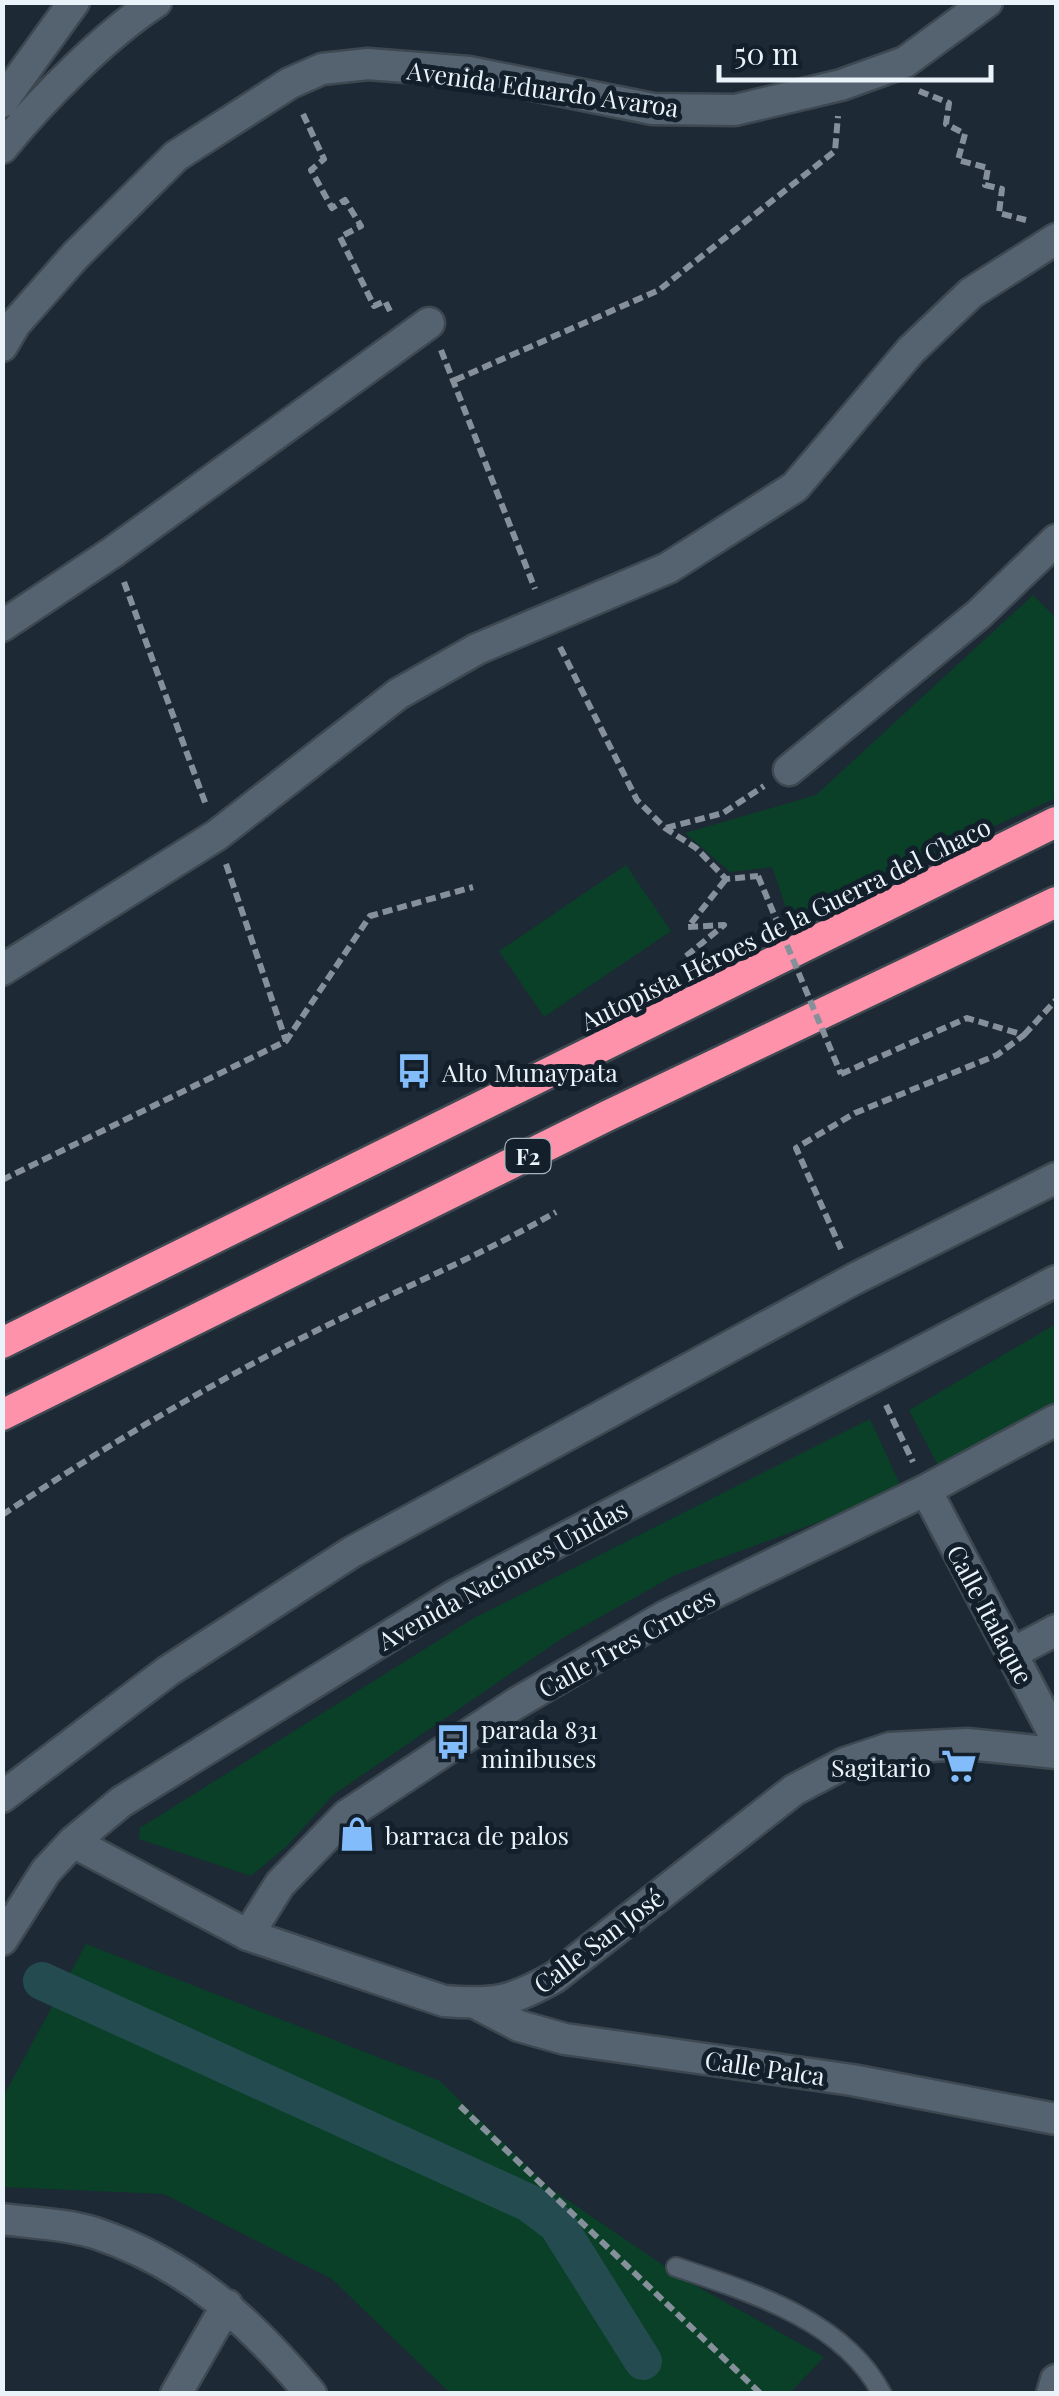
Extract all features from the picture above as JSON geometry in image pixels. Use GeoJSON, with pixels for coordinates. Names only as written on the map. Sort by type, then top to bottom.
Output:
{"type":"FeatureCollection","features":[{"type":"Feature","properties":{"kind":"highway","name":"Autopista Héroes de la Guerra del Chaco"},"geometry":{"type":"LineString","coordinates":[[2,1343],[1056,822]]}},
{"type":"Feature","properties":{"kind":"highway","name":"F2"},"geometry":{"type":"LineString","coordinates":[[2,1415],[607,1116],[1056,902]]}},
{"type":"Feature","properties":{"kind":"street"},"geometry":{"type":"LineString","coordinates":[[2,102],[74,2]]}},
{"type":"Feature","properties":{"kind":"street"},"geometry":{"type":"LineString","coordinates":[[4,144],[138,14],[156,2]]}},
{"type":"Feature","properties":{"kind":"street","name":"Avenida Eduardo Avaroa"},"geometry":{"type":"LineString","coordinates":[[2,346],[15,324],[76,256],[176,156],[290,83],[322,69],[368,64],[469,72],[653,109],[735,110],[841,85],[905,62],[987,2]]}},
{"type":"Feature","properties":{"kind":"street"},"geometry":{"type":"LineString","coordinates":[[2,970],[216,835],[398,694],[477,649],[668,568],[796,487],[910,350],[971,293],[1056,239]]}},
{"type":"Feature","properties":{"kind":"street"},"geometry":{"type":"LineString","coordinates":[[2,626],[114,552],[423,328]]}},
{"type":"Feature","properties":{"kind":"street"},"geometry":{"type":"LineString","coordinates":[[789,770],[979,614],[1056,540]]}},
{"type":"Feature","properties":{"kind":"street"},"geometry":{"type":"LineString","coordinates":[[2,1796],[168,1671],[352,1552],[854,1278],[1056,1178]]}},
{"type":"Feature","properties":{"kind":"street","name":"Avenida Naciones Unidas"},"geometry":{"type":"LineString","coordinates":[[3,1938],[46,1870],[120,1802],[454,1596],[1056,1280]]}},
{"type":"Feature","properties":{"kind":"street","name":"Calle Tres Cruces"},"geometry":{"type":"LineString","coordinates":[[248,1935],[280,1884],[347,1814],[515,1704],[664,1617],[926,1490],[1056,1420]]}},
{"type":"Feature","properties":{"kind":"street","name":"Calle Italaque"},"geometry":{"type":"LineString","coordinates":[[926,1490],[1056,1738]]}},
{"type":"Feature","properties":{"kind":"street"},"geometry":{"type":"LineString","coordinates":[[1012,1654],[1056,1630]]}},
{"type":"Feature","properties":{"kind":"street","name":"Calle San José"},"geometry":{"type":"LineString","coordinates":[[73,1842],[248,1935],[444,2001],[477,2004],[520,1998],[555,1977],[794,1790],[845,1763],[890,1748],[966,1744],[1056,1753]]}},
{"type":"Feature","properties":{"kind":"street","name":"Calle Palca"},"geometry":{"type":"LineString","coordinates":[[477,2004],[518,2026],[565,2039],[852,2080],[1056,2119]]}},
{"type":"Feature","properties":{"kind":"street"},"geometry":{"type":"LineString","coordinates":[[2,2219],[93,2232],[184,2272],[227,2305],[310,2394]]}},
{"type":"Feature","properties":{"kind":"street"},"geometry":{"type":"LineString","coordinates":[[176,2394],[227,2305]]}},
{"type":"Feature","properties":{"kind":"street"},"geometry":{"type":"LineString","coordinates":[[1052,2394],[1056,2380]]}},
{"type":"Feature","properties":{"kind":"lane"},"geometry":{"type":"LineString","coordinates":[[676,2267],[764,2299],[827,2333],[863,2364],[882,2394]]}},
{"type":"Feature","properties":{"kind":"path"},"geometry":{"type":"LineString","coordinates":[[905,62],[908,87],[949,103],[946,124],[965,134],[958,160],[988,168],[985,185],[1002,190],[999,213],[1026,218],[1030,256]]}},
{"type":"Feature","properties":{"kind":"path"},"geometry":{"type":"LineString","coordinates":[[290,83],[324,160],[312,170],[332,208],[344,200],[361,226],[340,237],[374,306],[385,301],[396,325],[410,318],[423,328],[454,381],[546,619],[637,800],[665,828],[696,848],[726,879]]}},
{"type":"Feature","properties":{"kind":"path"},"geometry":{"type":"LineString","coordinates":[[454,381],[658,290],[835,151],[841,85]]}},
{"type":"Feature","properties":{"kind":"path"},"geometry":{"type":"LineString","coordinates":[[114,552],[286,1041]]}},
{"type":"Feature","properties":{"kind":"path"},"geometry":{"type":"LineString","coordinates":[[665,828],[724,812],[789,770]]}},
{"type":"Feature","properties":{"kind":"path"},"geometry":{"type":"LineString","coordinates":[[697,973],[685,956],[724,925],[688,927],[726,879],[758,876],[841,1074],[967,1018],[1024,1035]]}},
{"type":"Feature","properties":{"kind":"path"},"geometry":{"type":"LineString","coordinates":[[2,1180],[286,1041],[370,916],[473,887]]}},
{"type":"Feature","properties":{"kind":"path"},"geometry":{"type":"LineString","coordinates":[[846,1259],[796,1148],[855,1114],[997,1054],[1024,1035],[1056,1000]]}},
{"type":"Feature","properties":{"kind":"path"},"geometry":{"type":"LineString","coordinates":[[2,1514],[160,1414],[336,1321],[486,1252],[556,1212]]}},
{"type":"Feature","properties":{"kind":"path"},"geometry":{"type":"LineString","coordinates":[[872,1375],[926,1490]]}},
{"type":"Feature","properties":{"kind":"path"},"geometry":{"type":"LineString","coordinates":[[460,2106],[760,2394]]}},
{"type":"Feature","properties":{"kind":"green space"},"geometry":{"type":"Polygon","coordinates":[[[1033,595],[1056,618],[1056,798],[790,919],[772,867],[730,872],[685,833],[816,795],[1033,595]]]}},
{"type":"Feature","properties":{"kind":"green space"},"geometry":{"type":"Polygon","coordinates":[[[626,865],[671,931],[544,1017],[499,951],[626,865]]]}},
{"type":"Feature","properties":{"kind":"green space"},"geometry":{"type":"Polygon","coordinates":[[[1056,1324],[1056,1417],[946,1481],[909,1410],[1056,1324]]]}},
{"type":"Feature","properties":{"kind":"green space"},"geometry":{"type":"Polygon","coordinates":[[[870,1419],[903,1491],[675,1575],[561,1639],[333,1795],[287,1846],[251,1876],[139,1839],[140,1828],[474,1618],[870,1419]]]}},
{"type":"Feature","properties":{"kind":"green space"},"geometry":{"type":"Polygon","coordinates":[[[86,1944],[440,2081],[548,2187],[682,2278],[824,2357],[790,2393],[450,2393],[332,2279],[164,2194],[3,2187],[3,2097],[86,1944]]]}},
{"type":"Feature","properties":{"kind":"waterway"},"geometry":{"type":"LineString","coordinates":[[42,1981],[529,2203],[557,2224],[643,2361]]}},
{"type":"Feature","properties":{"kind":"place","name":"Alto Munaypata"},"geometry":{"type":"Point","coordinates":[414,1071]}},
{"type":"Feature","properties":{"kind":"place","name":"parada 831 minibuses"},"geometry":{"type":"Point","coordinates":[453,1742]}},
{"type":"Feature","properties":{"kind":"place","name":"Sagitario"},"geometry":{"type":"Point","coordinates":[959,1766]}},
{"type":"Feature","properties":{"kind":"place","name":"barraca de palos"},"geometry":{"type":"Point","coordinates":[357,1834]}}]}
